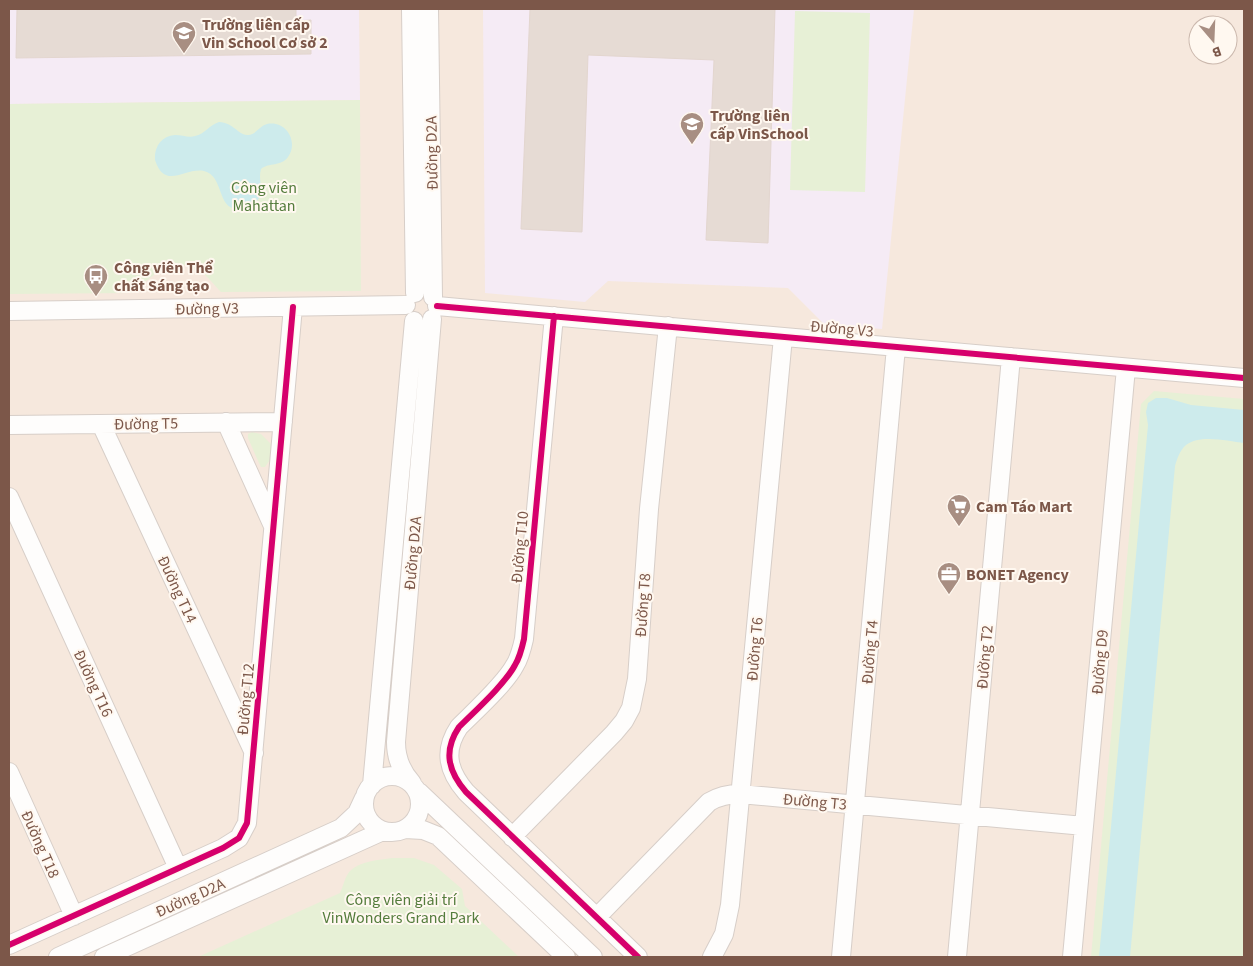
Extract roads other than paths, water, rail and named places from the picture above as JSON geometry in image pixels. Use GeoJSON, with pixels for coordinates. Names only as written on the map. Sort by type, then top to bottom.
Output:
{"type":"FeatureCollection","features":[{"type":"Feature","properties":{"kind":"street","name":"Đường D2A"},"geometry":{"type":"LineString","coordinates":[[58,957],[341,828],[357,813],[368,791],[412,306],[411,9]]}},
{"type":"Feature","properties":{"kind":"street","name":"Đường D2A"},"geometry":{"type":"LineString","coordinates":[[429,9],[434,307],[396,742],[397,757],[415,788],[594,957]]}},
{"type":"Feature","properties":{"kind":"street"},"geometry":{"type":"LineString","coordinates":[[422,292],[434,307],[423,322],[412,306],[422,292]]}},
{"type":"Feature","properties":{"kind":"street","name":"Đường V3"},"geometry":{"type":"LineString","coordinates":[[9,311],[412,306]]}},
{"type":"Feature","properties":{"kind":"street","name":"Đường T12"},"geometry":{"type":"LineString","coordinates":[[9,945],[232,844],[244,830],[249,815],[293,307]]}},
{"type":"Feature","properties":{"kind":"street","name":"Đường V3"},"geometry":{"type":"LineString","coordinates":[[434,307],[554,316],[1244,378]]}},
{"type":"Feature","properties":{"kind":"street","name":"Đường T10"},"geometry":{"type":"LineString","coordinates":[[512,837],[459,784],[453,775],[449,755],[454,735],[459,727],[506,678],[515,666],[521,652],[525,629],[554,316]]}},
{"type":"Feature","properties":{"kind":"street","name":"Đường T8"},"geometry":{"type":"LineString","coordinates":[[512,837],[614,733],[624,721],[631,708],[637,679],[649,509],[668,326]]}},
{"type":"Feature","properties":{"kind":"street","name":"Đường T6"},"geometry":{"type":"LineString","coordinates":[[712,957],[724,934],[730,906],[782,337]]}},
{"type":"Feature","properties":{"kind":"street","name":"Đường T4"},"geometry":{"type":"LineString","coordinates":[[841,957],[896,347]]}},
{"type":"Feature","properties":{"kind":"street","name":"Đường T2"},"geometry":{"type":"LineString","coordinates":[[957,957],[1011,357]]}},
{"type":"Feature","properties":{"kind":"street","name":"Đường D9"},"geometry":{"type":"LineString","coordinates":[[1072,957],[1126,368]]}},
{"type":"Feature","properties":{"kind":"street","name":"Đường T12"},"geometry":{"type":"LineString","coordinates":[[226,422],[274,529]]}},
{"type":"Feature","properties":{"kind":"street","name":"Đường T5"},"geometry":{"type":"LineString","coordinates":[[9,425],[283,422]]}},
{"type":"Feature","properties":{"kind":"street","name":"Đường T14"},"geometry":{"type":"LineString","coordinates":[[102,424],[254,753]]}},
{"type":"Feature","properties":{"kind":"street","name":"Đường T16"},"geometry":{"type":"LineString","coordinates":[[9,497],[178,868]]}},
{"type":"Feature","properties":{"kind":"street","name":"Đường T18"},"geometry":{"type":"LineString","coordinates":[[9,772],[74,916]]}},
{"type":"Feature","properties":{"kind":"street"},"geometry":{"type":"LineString","coordinates":[[389,776],[401,777],[415,788],[421,800],[420,812],[414,822],[405,829],[396,832],[383,831],[366,816],[364,808],[368,791],[381,778],[389,776]]}},
{"type":"Feature","properties":{"kind":"street","name":"Đường T3"},"geometry":{"type":"LineString","coordinates":[[596,917],[709,802],[725,795],[740,794],[1084,826]]}},
{"type":"Feature","properties":{"kind":"street"},"geometry":{"type":"LineString","coordinates":[[405,829],[423,830],[438,836],[566,957]]}},
{"type":"Feature","properties":{"kind":"street","name":"Đường D2A"},"geometry":{"type":"LineString","coordinates":[[104,957],[383,831]]}},
{"type":"Feature","properties":{"kind":"street"},"geometry":{"type":"LineString","coordinates":[[512,837],[638,957]]}},
{"type":"Feature","properties":{"kind":"water"},"geometry":{"type":"Polygon","coordinates":[[[219,122],[228,124],[247,135],[252,134],[267,124],[280,125],[289,133],[292,145],[288,157],[282,162],[261,169],[260,196],[254,204],[248,207],[236,209],[229,206],[211,174],[197,171],[170,176],[164,174],[159,169],[155,160],[157,147],[162,140],[175,135],[195,136],[219,122]]]}},
{"type":"Feature","properties":{"kind":"water"},"geometry":{"type":"Polygon","coordinates":[[[1156,398],[1167,398],[1191,405],[1244,410],[1244,443],[1214,439],[1192,442],[1182,449],[1175,466],[1130,957],[1099,957],[1148,425],[1146,412],[1148,403],[1156,398]]]}},
{"type":"Feature","properties":{"kind":"place","name":"Trường liên cấp Vin School Cơ sở 2"},"geometry":{"type":"Point","coordinates":[184,54]}},
{"type":"Feature","properties":{"kind":"place","name":"Trường liên cấp VinSchool"},"geometry":{"type":"Point","coordinates":[692,145]}},
{"type":"Feature","properties":{"kind":"place","name":"Công viên Thể chất Sáng tạo"},"geometry":{"type":"Point","coordinates":[96,297]}},
{"type":"Feature","properties":{"kind":"place","name":"Cam Táo Mart"},"geometry":{"type":"Point","coordinates":[959,527]}},
{"type":"Feature","properties":{"kind":"place","name":"BONET Agency"},"geometry":{"type":"Point","coordinates":[949,595]}},
{"type":"Feature","properties":{"kind":"park label","name":"Công viên Mahattan"},"geometry":{"type":"Point","coordinates":[264,196]}},
{"type":"Feature","properties":{"kind":"park label","name":"Công viên giải trí VinWonders Grand Park"},"geometry":{"type":"Point","coordinates":[401,908]}}]}
